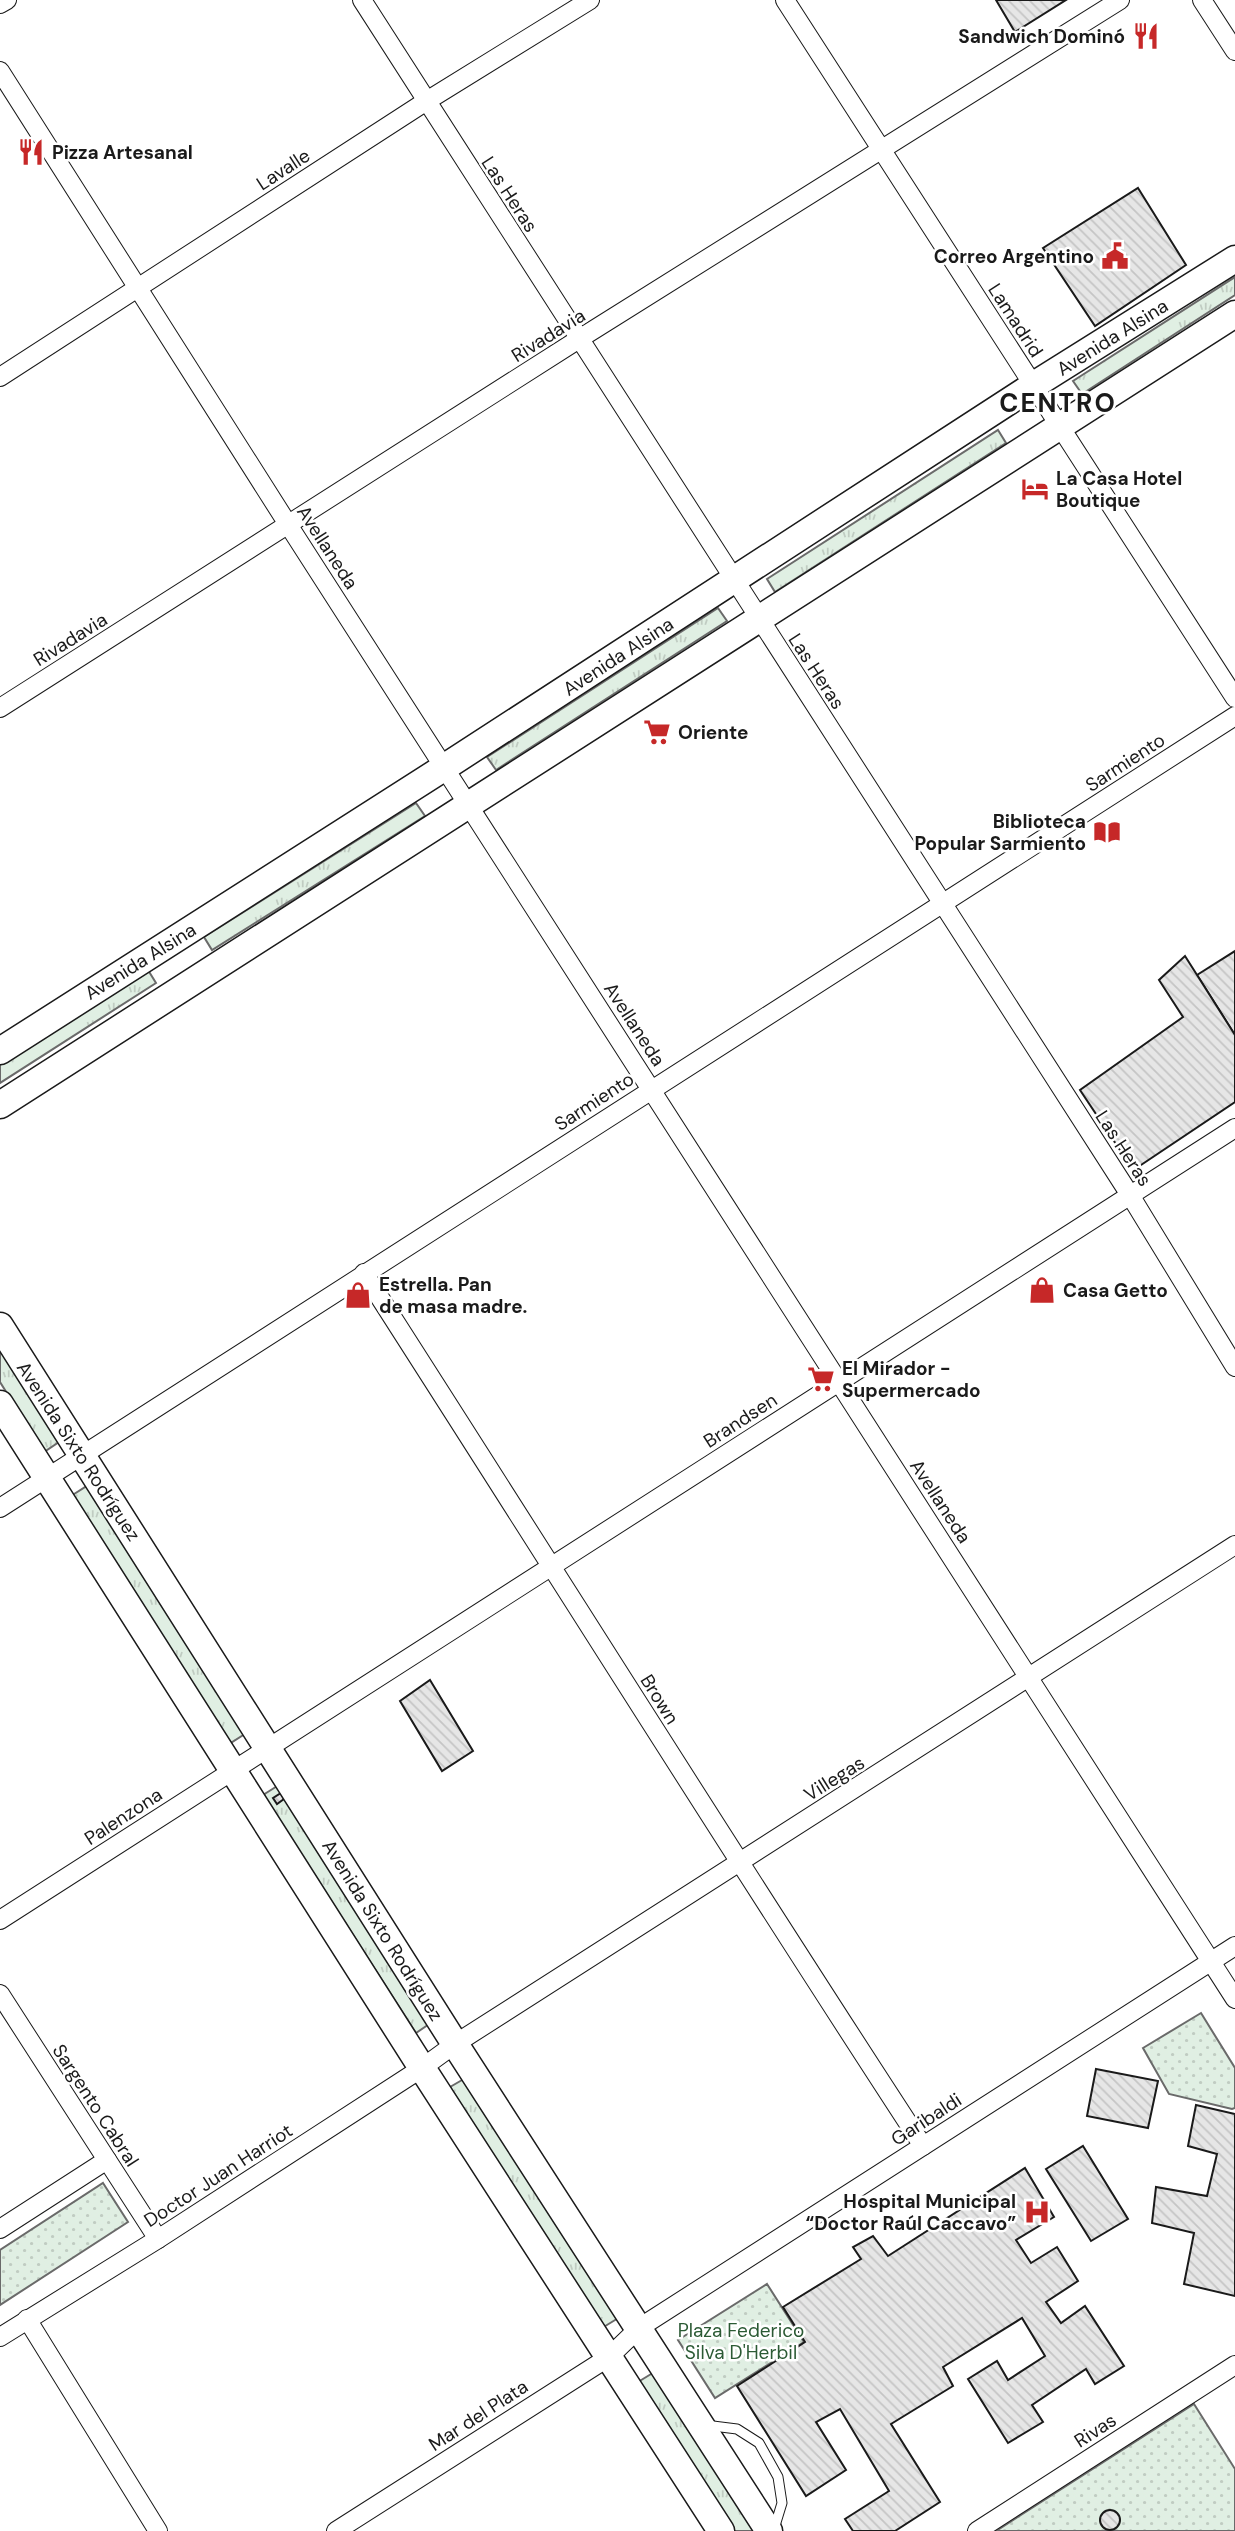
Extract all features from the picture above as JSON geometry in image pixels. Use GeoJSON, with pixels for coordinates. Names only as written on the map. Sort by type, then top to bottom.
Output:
{"type":"FeatureCollection","features":[{"type":"Feature","properties":{"kind":"main road","name":"Avenida Alsina"},"geometry":{"type":"LineString","coordinates":[[0,1051],[1034,386],[1235,260]]}},
{"type":"Feature","properties":{"kind":"main road"},"geometry":{"type":"LineString","coordinates":[[0,1105],[1235,314]]}},
{"type":"Feature","properties":{"kind":"main road"},"geometry":{"type":"LineString","coordinates":[[171,942],[195,981]]}},
{"type":"Feature","properties":{"kind":"main road","name":"Avenida Sixto Rodríguez"},"geometry":{"type":"LineString","coordinates":[[0,1326],[455,2044],[771,2531]]}},
{"type":"Feature","properties":{"kind":"main road","name":"Avenida Sixto Rodríguez"},"geometry":{"type":"LineString","coordinates":[[0,1404],[422,2068],[721,2531]]}},
{"type":"Feature","properties":{"kind":"street"},"geometry":{"type":"LineString","coordinates":[[0,4],[7,0]]}},
{"type":"Feature","properties":{"kind":"street","name":"Las Heras"},"geometry":{"type":"LineString","coordinates":[[362,0],[425,102],[1130,1195],[1235,1367]]}},
{"type":"Feature","properties":{"kind":"street","name":"Lavalle"},"geometry":{"type":"LineString","coordinates":[[0,377],[425,102],[590,0]]}},
{"type":"Feature","properties":{"kind":"street","name":"Lamadrid"},"geometry":{"type":"LineString","coordinates":[[785,0],[1235,698]]}},
{"type":"Feature","properties":{"kind":"street","name":"Rivadavia"},"geometry":{"type":"LineString","coordinates":[[0,708],[1120,0]]}},
{"type":"Feature","properties":{"kind":"street"},"geometry":{"type":"LineString","coordinates":[[1202,0],[1235,51]]}},
{"type":"Feature","properties":{"kind":"street","name":"Avellaneda"},"geometry":{"type":"LineString","coordinates":[[0,71],[1235,1999]]}},
{"type":"Feature","properties":{"kind":"street","name":"Sarmiento"},"geometry":{"type":"LineString","coordinates":[[0,1508],[1235,716]]}},
{"type":"Feature","properties":{"kind":"street","name":"Brandsen"},"geometry":{"type":"LineString","coordinates":[[269,1748],[1235,1128]]}},
{"type":"Feature","properties":{"kind":"street","name":"Brown"},"geometry":{"type":"LineString","coordinates":[[364,1273],[553,1566],[738,1863],[923,2146]]}},
{"type":"Feature","properties":{"kind":"street","name":"Villegas"},"geometry":{"type":"LineString","coordinates":[[455,2044],[1235,1545]]}},
{"type":"Feature","properties":{"kind":"street","name":"Palenzona"},"geometry":{"type":"LineString","coordinates":[[0,1920],[269,1748]]}},
{"type":"Feature","properties":{"kind":"street","name":"Garibaldi"},"geometry":{"type":"LineString","coordinates":[[639,2328],[1235,1946]]}},
{"type":"Feature","properties":{"kind":"street","name":"Sargento Cabral"},"geometry":{"type":"LineString","coordinates":[[0,1994],[158,2239]]}},
{"type":"Feature","properties":{"kind":"street","name":"Doctor Juan Harriot"},"geometry":{"type":"LineString","coordinates":[[0,2337],[158,2239],[455,2044]]}},
{"type":"Feature","properties":{"kind":"street"},"geometry":{"type":"LineString","coordinates":[[0,2229],[107,2160]]}},
{"type":"Feature","properties":{"kind":"street"},"geometry":{"type":"LineString","coordinates":[[27,2319],[158,2531]]}},
{"type":"Feature","properties":{"kind":"street","name":"Mar del Plata"},"geometry":{"type":"LineString","coordinates":[[336,2531],[609,2357],[639,2328]]}},
{"type":"Feature","properties":{"kind":"street","name":"Rivas"},"geometry":{"type":"LineString","coordinates":[[977,2531],[1235,2365]]}},
{"type":"Feature","properties":{"kind":"lane"},"geometry":{"type":"LineString","coordinates":[[701,2424],[737,2429],[759,2443],[778,2477],[782,2503],[771,2531]]}},
{"type":"Feature","properties":{"kind":"green space"},"geometry":{"type":"Polygon","coordinates":[[[1235,277],[1235,295],[1082,394],[1073,381],[1235,277]]]}},
{"type":"Feature","properties":{"kind":"green space"},"geometry":{"type":"Polygon","coordinates":[[[998,430],[1006,443],[775,592],[767,579],[998,430]]]}},
{"type":"Feature","properties":{"kind":"green space"},"geometry":{"type":"Polygon","coordinates":[[[718,608],[727,621],[496,770],[487,757],[718,608]]]}},
{"type":"Feature","properties":{"kind":"green space"},"geometry":{"type":"Polygon","coordinates":[[[416,803],[425,816],[212,950],[204,937],[416,803]]]}},
{"type":"Feature","properties":{"kind":"green space"},"geometry":{"type":"Polygon","coordinates":[[[148,970],[156,983],[0,1083],[0,1065],[148,970]]]}},
{"type":"Feature","properties":{"kind":"green space"},"geometry":{"type":"Polygon","coordinates":[[[0,1342],[62,1440],[44,1452],[0,1382],[0,1342]]]}},
{"type":"Feature","properties":{"kind":"green space"},"geometry":{"type":"Polygon","coordinates":[[[90,1484],[248,1732],[229,1744],[71,1496],[90,1484]]]}},
{"type":"Feature","properties":{"kind":"green space"},"geometry":{"type":"Polygon","coordinates":[[[282,1783],[435,2020],[416,2033],[263,1795],[282,1783]]]}},
{"type":"Feature","properties":{"kind":"green space"},"geometry":{"type":"Polygon","coordinates":[[[1201,2013],[1235,2068],[1235,2108],[1169,2094],[1143,2048],[1201,2013]]]}},
{"type":"Feature","properties":{"kind":"green space"},"geometry":{"type":"Polygon","coordinates":[[[469,2076],[620,2317],[602,2328],[450,2087],[469,2076]]]}},
{"type":"Feature","properties":{"kind":"green space"},"geometry":{"type":"Polygon","coordinates":[[[103,2183],[128,2222],[0,2305],[0,2250],[103,2183]]]}},
{"type":"Feature","properties":{"kind":"green space","name":"Plaza Federico Silva D'Herbil"},"geometry":{"type":"Polygon","coordinates":[[[767,2284],[804,2342],[715,2398],[678,2340],[767,2284]]]}},
{"type":"Feature","properties":{"kind":"green space"},"geometry":{"type":"Polygon","coordinates":[[[656,2371],[756,2531],[731,2531],[638,2382],[656,2371]]]}},
{"type":"Feature","properties":{"kind":"green space"},"geometry":{"type":"Polygon","coordinates":[[[1194,2404],[1235,2469],[1235,2531],[996,2531],[1194,2404]]]}},
{"type":"Feature","properties":{"kind":"building"},"geometry":{"type":"Polygon","coordinates":[[[996,0],[1066,0],[1015,32],[996,0]]]}},
{"type":"Feature","properties":{"kind":"building","name":"Correo Argentino"},"geometry":{"type":"Polygon","coordinates":[[[1138,188],[1186,265],[1095,326],[1043,248],[1138,188]]]}},
{"type":"Feature","properties":{"kind":"building"},"geometry":{"type":"Polygon","coordinates":[[[1235,951],[1235,1035],[1197,975],[1235,951]]]}},
{"type":"Feature","properties":{"kind":"building"},"geometry":{"type":"Polygon","coordinates":[[[1185,956],[1235,1035],[1235,1102],[1138,1167],[1130,1165],[1080,1090],[1183,1017],[1159,980],[1185,956]]]}},
{"type":"Feature","properties":{"kind":"building"},"geometry":{"type":"Polygon","coordinates":[[[430,1680],[473,1751],[442,1771],[400,1701],[430,1680]]]}},
{"type":"Feature","properties":{"kind":"building"},"geometry":{"type":"Polygon","coordinates":[[[281,1793],[284,1799],[277,1804],[273,1798],[281,1793]]]}},
{"type":"Feature","properties":{"kind":"building"},"geometry":{"type":"Polygon","coordinates":[[[1096,2069],[1158,2081],[1148,2128],[1087,2116],[1096,2069]]]}},
{"type":"Feature","properties":{"kind":"building"},"geometry":{"type":"Polygon","coordinates":[[[1196,2105],[1235,2114],[1235,2296],[1184,2284],[1194,2233],[1152,2223],[1156,2187],[1207,2196],[1217,2154],[1188,2146],[1196,2105]]]}},
{"type":"Feature","properties":{"kind":"building"},"geometry":{"type":"Polygon","coordinates":[[[1083,2146],[1128,2219],[1091,2241],[1046,2169],[1083,2146]]]}},
{"type":"Feature","properties":{"kind":"building","name":"Hospital Municipal “Doctor Raúl Caccavo”"},"geometry":{"type":"Polygon","coordinates":[[[1025,2168],[1054,2217],[1016,2240],[1031,2263],[1057,2247],[1078,2281],[1046,2302],[1061,2323],[1085,2306],[1124,2366],[1095,2384],[1086,2369],[1032,2405],[1043,2422],[1008,2443],[968,2379],[997,2361],[1008,2380],[1045,2356],[1022,2318],[943,2367],[953,2386],[891,2424],[940,2502],[895,2531],[853,2531],[845,2519],[889,2491],[840,2409],[816,2422],[846,2470],[806,2496],[737,2386],[805,2342],[783,2307],[861,2259],[853,2247],[873,2236],[888,2256],[1025,2168]]]}},
{"type":"Feature","properties":{"kind":"building"},"geometry":{"type":"Polygon","coordinates":[[[1110,2510],[1117,2513],[1120,2520],[1117,2527],[1110,2530],[1103,2527],[1100,2520],[1103,2513],[1110,2510]]]}},
{"type":"Feature","properties":{"kind":"place","name":"Sandwich Dominó"},"geometry":{"type":"Point","coordinates":[1146,36]}},
{"type":"Feature","properties":{"kind":"place","name":"Pizza Artesanal"},"geometry":{"type":"Point","coordinates":[31,152]}},
{"type":"Feature","properties":{"kind":"place","name":"Correo Argentino"},"geometry":{"type":"Point","coordinates":[1115,256]}},
{"type":"Feature","properties":{"kind":"place","name":"La Casa Hotel Boutique"},"geometry":{"type":"Point","coordinates":[1035,489]}},
{"type":"Feature","properties":{"kind":"place","name":"Oriente"},"geometry":{"type":"Point","coordinates":[657,732]}},
{"type":"Feature","properties":{"kind":"place","name":"Biblioteca Popular Sarmiento"},"geometry":{"type":"Point","coordinates":[1107,832]}},
{"type":"Feature","properties":{"kind":"place","name":"Casa Getto"},"geometry":{"type":"Point","coordinates":[1042,1290]}},
{"type":"Feature","properties":{"kind":"place","name":"Estrella. Pan de masa madre."},"geometry":{"type":"Point","coordinates":[358,1295]}},
{"type":"Feature","properties":{"kind":"place","name":"El Mirador - Supermercado"},"geometry":{"type":"Point","coordinates":[821,1379]}},
{"type":"Feature","properties":{"kind":"place","name":"Hospital Municipal “Doctor Raúl Caccavo”"},"geometry":{"type":"Point","coordinates":[1037,2212]}},
{"type":"Feature","properties":{"kind":"district","name":"CENTRO"},"geometry":{"type":"Point","coordinates":[1058,403]}}]}
